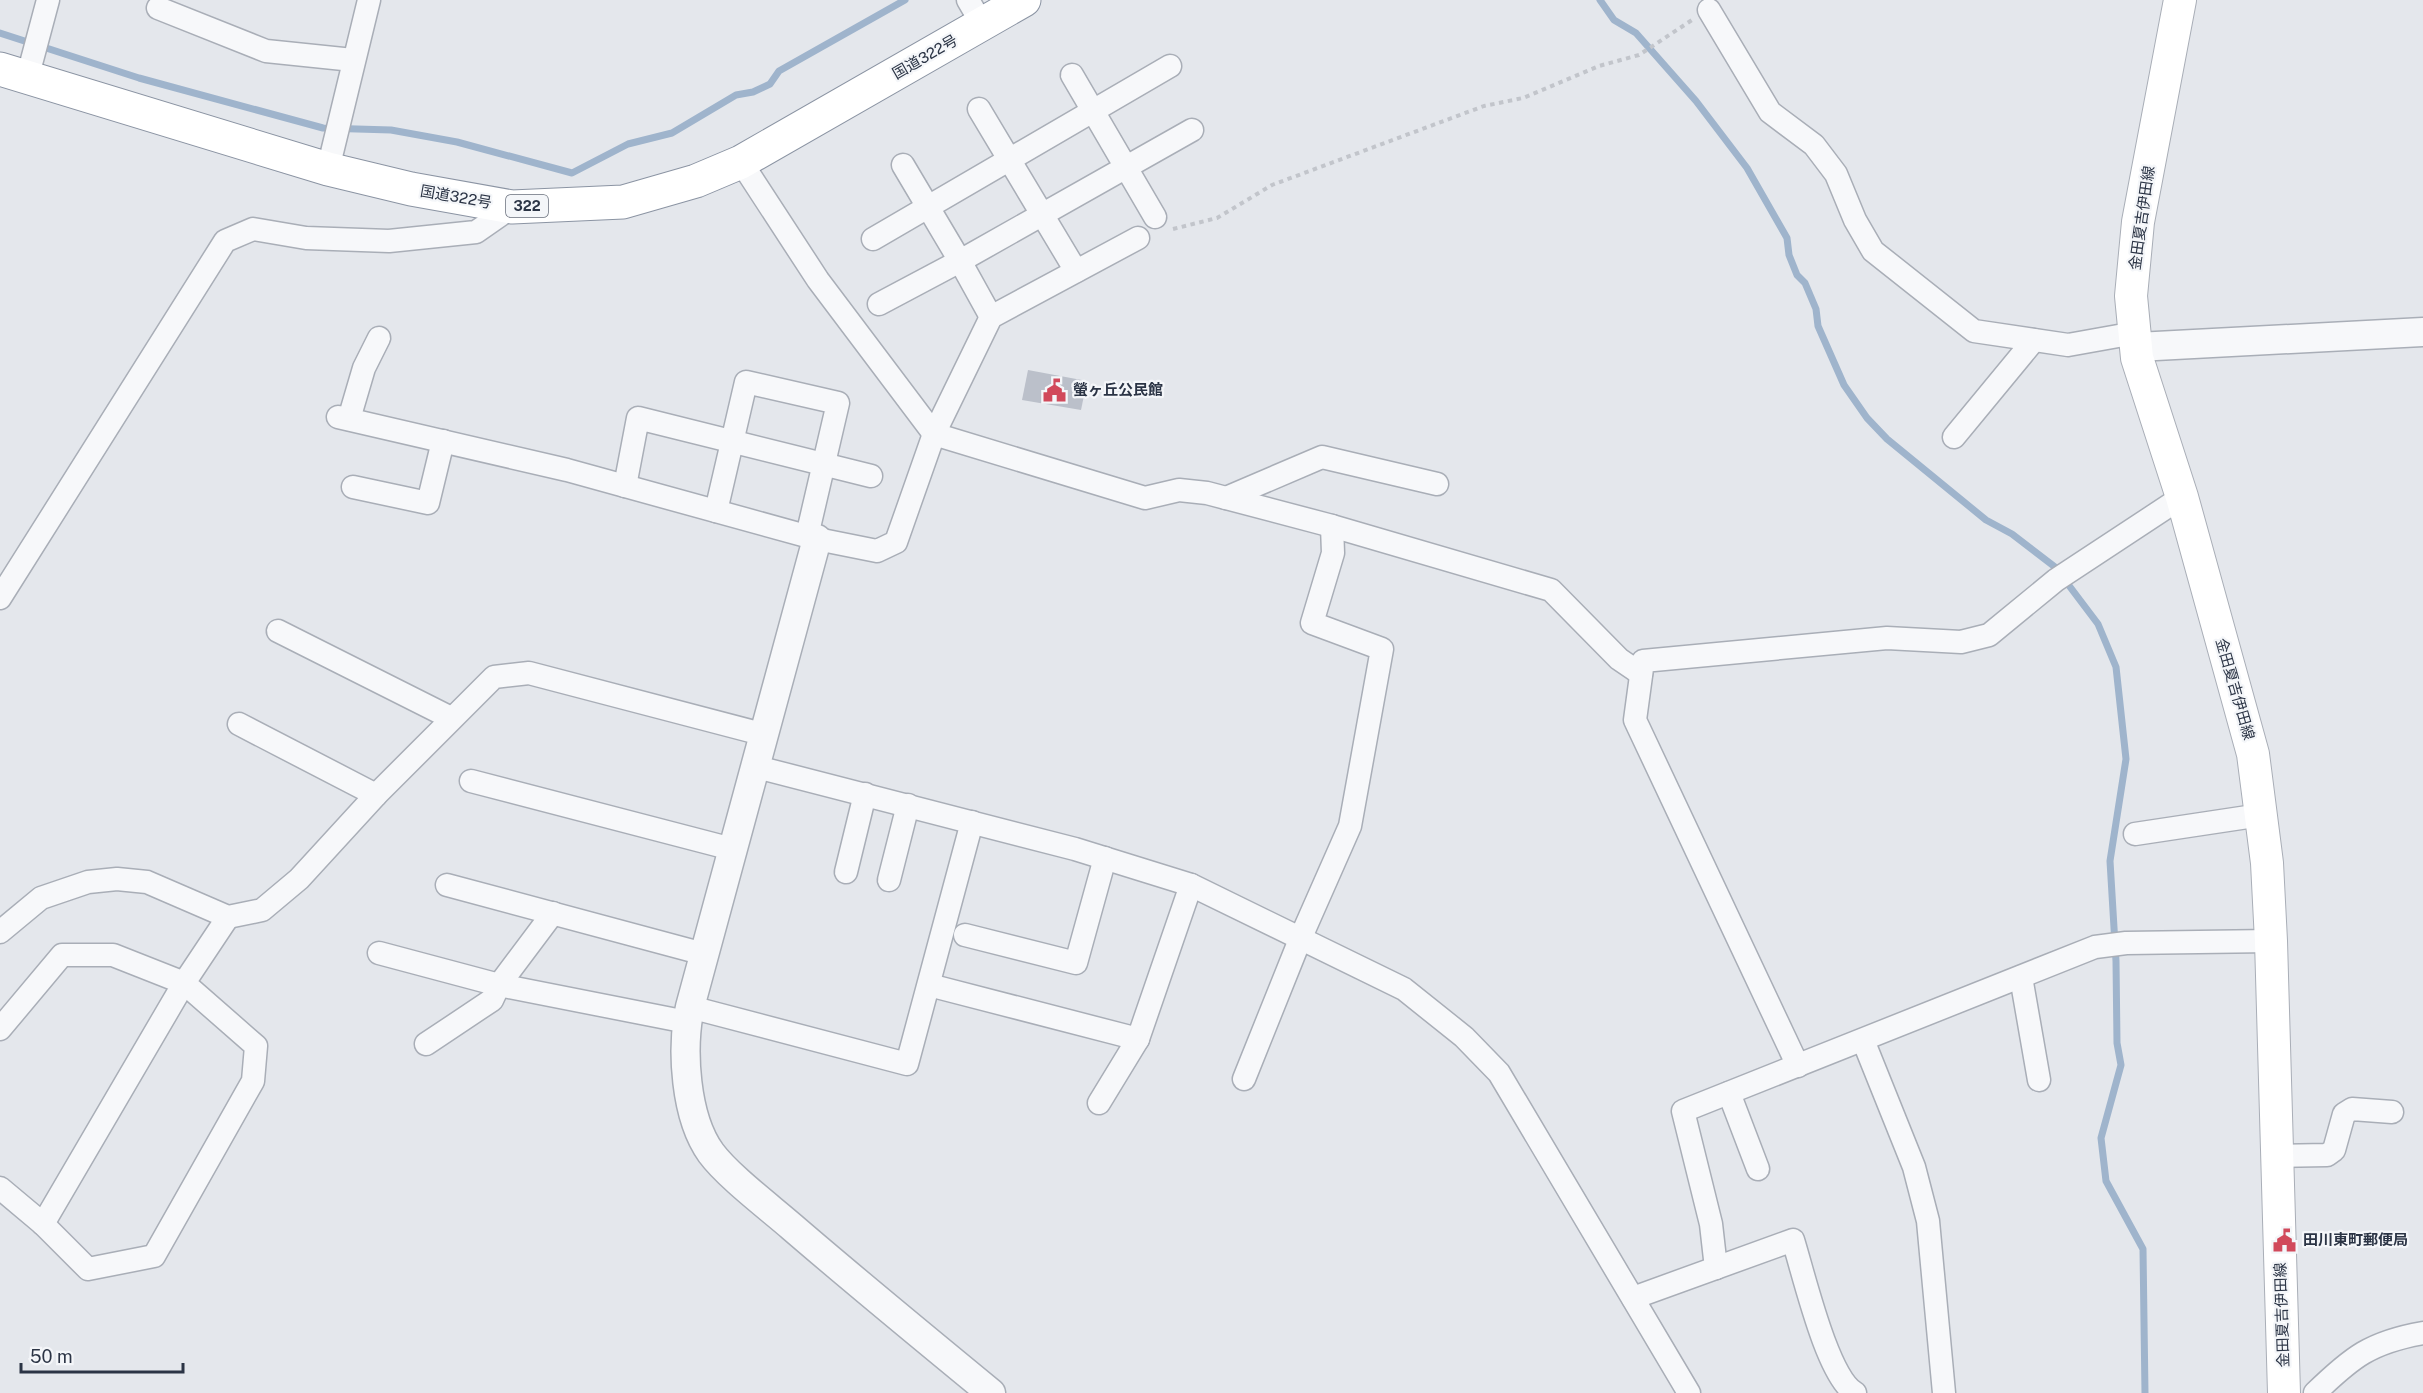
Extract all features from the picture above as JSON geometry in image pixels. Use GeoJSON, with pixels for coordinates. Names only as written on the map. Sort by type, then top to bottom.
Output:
{"type":"FeatureCollection","features":[{"type":"Feature","properties":{"kind":"highway","name":"国道322号"},"geometry":{"type":"LineString","coordinates":[[21,64],[331,156],[411,189],[512,207],[623,202],[696,181],[741,162],[975,12],[1024,0]]}},
{"type":"Feature","properties":{"kind":"main road","name":"金田夏吉伊田線"},"geometry":{"type":"LineString","coordinates":[[2180,0],[2138,222],[2132,296],[2137,358],[2182,497],[2253,754],[2267,863],[2271,941],[2284,1393]]}},
{"type":"Feature","properties":{"kind":"street"},"geometry":{"type":"LineString","coordinates":[[331,156],[369,0]]}},
{"type":"Feature","properties":{"kind":"street"},"geometry":{"type":"LineString","coordinates":[[158,8],[266,51],[353,60]]}},
{"type":"Feature","properties":{"kind":"street"},"geometry":{"type":"LineString","coordinates":[[1709,10],[1770,112],[1814,146],[1836,174],[1855,220],[1873,250],[1974,331],[2068,345],[2136,340],[2423,332]]}},
{"type":"Feature","properties":{"kind":"street"},"geometry":{"type":"LineString","coordinates":[[21,64],[45,11]]}},
{"type":"Feature","properties":{"kind":"street"},"geometry":{"type":"LineString","coordinates":[[873,238],[1170,66]]}},
{"type":"Feature","properties":{"kind":"street"},"geometry":{"type":"LineString","coordinates":[[1072,75],[1155,217]]}},
{"type":"Feature","properties":{"kind":"street"},"geometry":{"type":"LineString","coordinates":[[979,109],[1076,271]]}},
{"type":"Feature","properties":{"kind":"street"},"geometry":{"type":"LineString","coordinates":[[879,304],[1192,130]]}},
{"type":"Feature","properties":{"kind":"street"},"geometry":{"type":"LineString","coordinates":[[741,162],[818,280],[934,434],[1145,498],[1179,490],[1226,498],[1332,526],[1551,590],[1619,659],[1641,674]]}},
{"type":"Feature","properties":{"kind":"street"},"geometry":{"type":"LineString","coordinates":[[903,165],[991,316]]}},
{"type":"Feature","properties":{"kind":"street"},"geometry":{"type":"LineString","coordinates":[[0,598],[225,241],[253,229],[306,238],[389,241],[476,232],[512,207]]}},
{"type":"Feature","properties":{"kind":"street"},"geometry":{"type":"LineString","coordinates":[[379,338],[344,418],[625,486],[812,538],[877,552],[896,542],[934,434],[991,316],[1138,238]]}},
{"type":"Feature","properties":{"kind":"street"},"geometry":{"type":"LineString","coordinates":[[1954,437],[2034,340]]}},
{"type":"Feature","properties":{"kind":"street"},"geometry":{"type":"LineString","coordinates":[[716,511],[746,382],[838,403],[824,465],[812,538],[688,1015],[688,1086],[694,1121],[711,1153],[852,1279],[991,1393]]}},
{"type":"Feature","properties":{"kind":"street"},"geometry":{"type":"LineString","coordinates":[[625,486],[638,418],[872,477]]}},
{"type":"Feature","properties":{"kind":"street"},"geometry":{"type":"LineString","coordinates":[[352,487],[428,503],[443,441]]}},
{"type":"Feature","properties":{"kind":"street"},"geometry":{"type":"LineString","coordinates":[[1226,498],[1322,458],[1437,484]]}},
{"type":"Feature","properties":{"kind":"street"},"geometry":{"type":"LineString","coordinates":[[1798,1066],[1635,720],[1642,662],[1887,638],[1961,642],[1989,635],[2064,574],[2182,497]]}},
{"type":"Feature","properties":{"kind":"street"},"geometry":{"type":"LineString","coordinates":[[1244,1079],[1300,937],[1350,826],[1382,649],[1312,623],[1333,553],[1332,526]]}},
{"type":"Feature","properties":{"kind":"street"},"geometry":{"type":"LineString","coordinates":[[278,631],[451,718]]}},
{"type":"Feature","properties":{"kind":"street"},"geometry":{"type":"LineString","coordinates":[[0,932],[41,898],[88,882],[117,879],[147,882],[228,917],[262,910],[300,879],[376,795],[494,676],[529,673],[762,734]]}},
{"type":"Feature","properties":{"kind":"street"},"geometry":{"type":"LineString","coordinates":[[239,724],[376,795]]}},
{"type":"Feature","properties":{"kind":"street"},"geometry":{"type":"LineString","coordinates":[[753,766],[1105,858],[1191,885],[1404,989],[1464,1037],[1499,1073],[1689,1393]]}},
{"type":"Feature","properties":{"kind":"street"},"geometry":{"type":"LineString","coordinates":[[471,781],[732,849]]}},
{"type":"Feature","properties":{"kind":"street"},"geometry":{"type":"LineString","coordinates":[[846,872],[865,795]]}},
{"type":"Feature","properties":{"kind":"street"},"geometry":{"type":"LineString","coordinates":[[889,880],[908,805]]}},
{"type":"Feature","properties":{"kind":"street"},"geometry":{"type":"LineString","coordinates":[[2135,834],[2261,815]]}},
{"type":"Feature","properties":{"kind":"street"},"geometry":{"type":"LineString","coordinates":[[379,953],[499,985],[688,1015],[907,1064],[972,822]]}},
{"type":"Feature","properties":{"kind":"street"},"geometry":{"type":"LineString","coordinates":[[965,935],[1076,963],[1105,858]]}},
{"type":"Feature","properties":{"kind":"street"},"geometry":{"type":"LineString","coordinates":[[447,885],[704,954]]}},
{"type":"Feature","properties":{"kind":"street"},"geometry":{"type":"LineString","coordinates":[[1099,1103],[1138,1039],[1191,885]]}},
{"type":"Feature","properties":{"kind":"street"},"geometry":{"type":"LineString","coordinates":[[426,1044],[492,1000],[499,985],[553,913]]}},
{"type":"Feature","properties":{"kind":"street"},"geometry":{"type":"LineString","coordinates":[[43,1224],[184,983],[228,917]]}},
{"type":"Feature","properties":{"kind":"street"},"geometry":{"type":"LineString","coordinates":[[1716,1268],[1711,1224],[1683,1111],[2095,947],[2271,941]]}},
{"type":"Feature","properties":{"kind":"street"},"geometry":{"type":"LineString","coordinates":[[0,1029],[62,956],[113,955],[184,983],[256,1046],[253,1081],[154,1256],[88,1269],[43,1224],[0,1188]]}},
{"type":"Feature","properties":{"kind":"street"},"geometry":{"type":"LineString","coordinates":[[2021,977],[2039,1080]]}},
{"type":"Feature","properties":{"kind":"street"},"geometry":{"type":"LineString","coordinates":[[928,985],[1138,1039]]}},
{"type":"Feature","properties":{"kind":"street"},"geometry":{"type":"LineString","coordinates":[[1863,1040],[1914,1167],[1928,1221],[1944,1393]]}},
{"type":"Feature","properties":{"kind":"street"},"geometry":{"type":"LineString","coordinates":[[1729,1093],[1758,1168]]}},
{"type":"Feature","properties":{"kind":"street"},"geometry":{"type":"LineString","coordinates":[[2277,1156],[2327,1155],[2334,1150],[2344,1114],[2352,1109],[2392,1112]]}},
{"type":"Feature","properties":{"kind":"street"},"geometry":{"type":"LineString","coordinates":[[1633,1298],[1793,1240],[1832,1364],[1845,1387],[1855,1393]]}},
{"type":"Feature","properties":{"kind":"street"},"geometry":{"type":"LineString","coordinates":[[2315,1393],[2349,1360],[2391,1338],[2423,1333]]}},
{"type":"Feature","properties":{"kind":"path"},"geometry":{"type":"LineString","coordinates":[[1138,238],[1216,218],[1272,185],[1484,106],[1523,98],[1599,66],[1639,55],[1709,10]]}},
{"type":"Feature","properties":{"kind":"building","name":"螢ヶ丘公民館"},"geometry":{"type":"Polygon","coordinates":[[[1028,370],[1087,381],[1081,410],[1022,400],[1028,370]]]}},
{"type":"Feature","properties":{"kind":"waterway"},"geometry":{"type":"LineString","coordinates":[[0,33],[139,78],[323,128],[391,130],[457,142],[572,173],[628,144],[672,133],[736,95],[753,92],[770,84],[779,71],[905,0]]}},
{"type":"Feature","properties":{"kind":"waterway"},"geometry":{"type":"LineString","coordinates":[[1600,0],[1614,20],[1636,33],[1696,101],[1747,168],[1787,238],[1789,255],[1797,275],[1805,283],[1816,309],[1818,326],[1844,385],[1867,418],[1887,439],[1986,520],[2012,534],[2055,567],[2098,624],[2116,667],[2126,759],[2110,861],[2116,961],[2117,1043],[2121,1065],[2101,1138],[2106,1181],[2143,1249],[2145,1393]]}},
{"type":"Feature","properties":{"kind":"place","name":"螢ヶ丘公民館"},"geometry":{"type":"Point","coordinates":[1055,390]}},
{"type":"Feature","properties":{"kind":"place","name":"田川東町郵便局"},"geometry":{"type":"Point","coordinates":[2285,1240]}}]}
